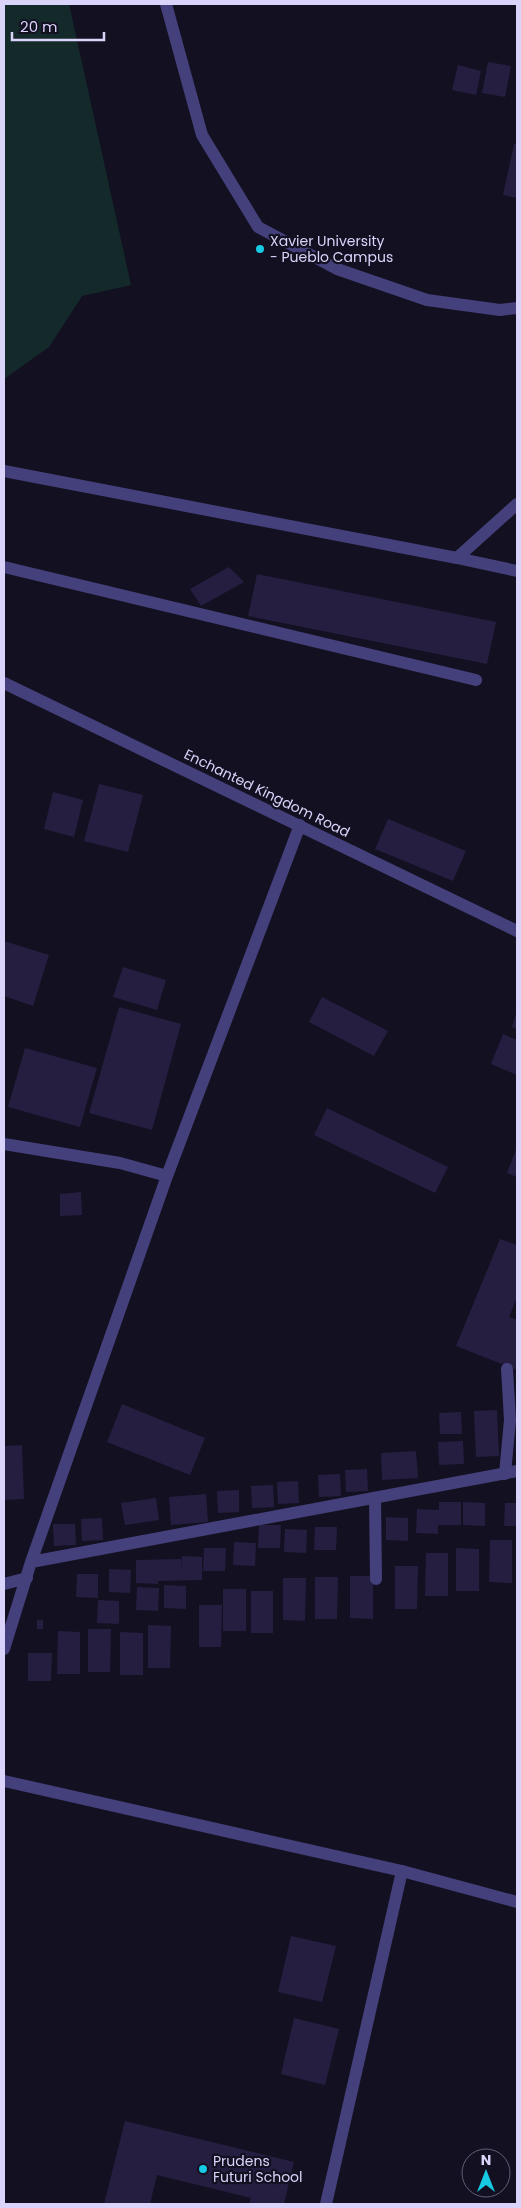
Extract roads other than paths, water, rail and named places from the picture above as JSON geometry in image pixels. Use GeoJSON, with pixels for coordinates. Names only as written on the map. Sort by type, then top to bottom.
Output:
{"type":"FeatureCollection","features":[{"type":"Feature","properties":{"kind":"street"},"geometry":{"type":"LineString","coordinates":[[167,4],[202,135],[258,227],[337,269],[427,300],[500,310],[517,308]]}},
{"type":"Feature","properties":{"kind":"street"},"geometry":{"type":"LineString","coordinates":[[4,471],[517,571]]}},
{"type":"Feature","properties":{"kind":"street"},"geometry":{"type":"LineString","coordinates":[[457,558],[517,504]]}},
{"type":"Feature","properties":{"kind":"street"},"geometry":{"type":"LineString","coordinates":[[4,567],[476,680]]}},
{"type":"Feature","properties":{"kind":"street","name":"Enchanted Kingdom Road"},"geometry":{"type":"LineString","coordinates":[[4,684],[517,931]]}},
{"type":"Feature","properties":{"kind":"street"},"geometry":{"type":"LineString","coordinates":[[4,1649],[31,1562],[167,1176],[300,825]]}},
{"type":"Feature","properties":{"kind":"street"},"geometry":{"type":"LineString","coordinates":[[4,1144],[120,1163],[167,1176]]}},
{"type":"Feature","properties":{"kind":"street"},"geometry":{"type":"LineString","coordinates":[[31,1562],[511,1472],[507,1369]]}},
{"type":"Feature","properties":{"kind":"street"},"geometry":{"type":"LineString","coordinates":[[375,1498],[376,1579]]}},
{"type":"Feature","properties":{"kind":"street"},"geometry":{"type":"LineString","coordinates":[[4,1584],[27,1578]]}},
{"type":"Feature","properties":{"kind":"street"},"geometry":{"type":"LineString","coordinates":[[4,1781],[402,1871],[517,1902]]}},
{"type":"Feature","properties":{"kind":"street"},"geometry":{"type":"LineString","coordinates":[[326,2204],[402,1871]]}},
{"type":"Feature","properties":{"kind":"place","name":"Xavier University - Pueblo Campus"},"geometry":{"type":"Point","coordinates":[260,249]}},
{"type":"Feature","properties":{"kind":"place","name":"Prudens Futuri School"},"geometry":{"type":"Point","coordinates":[203,2169]}}]}
